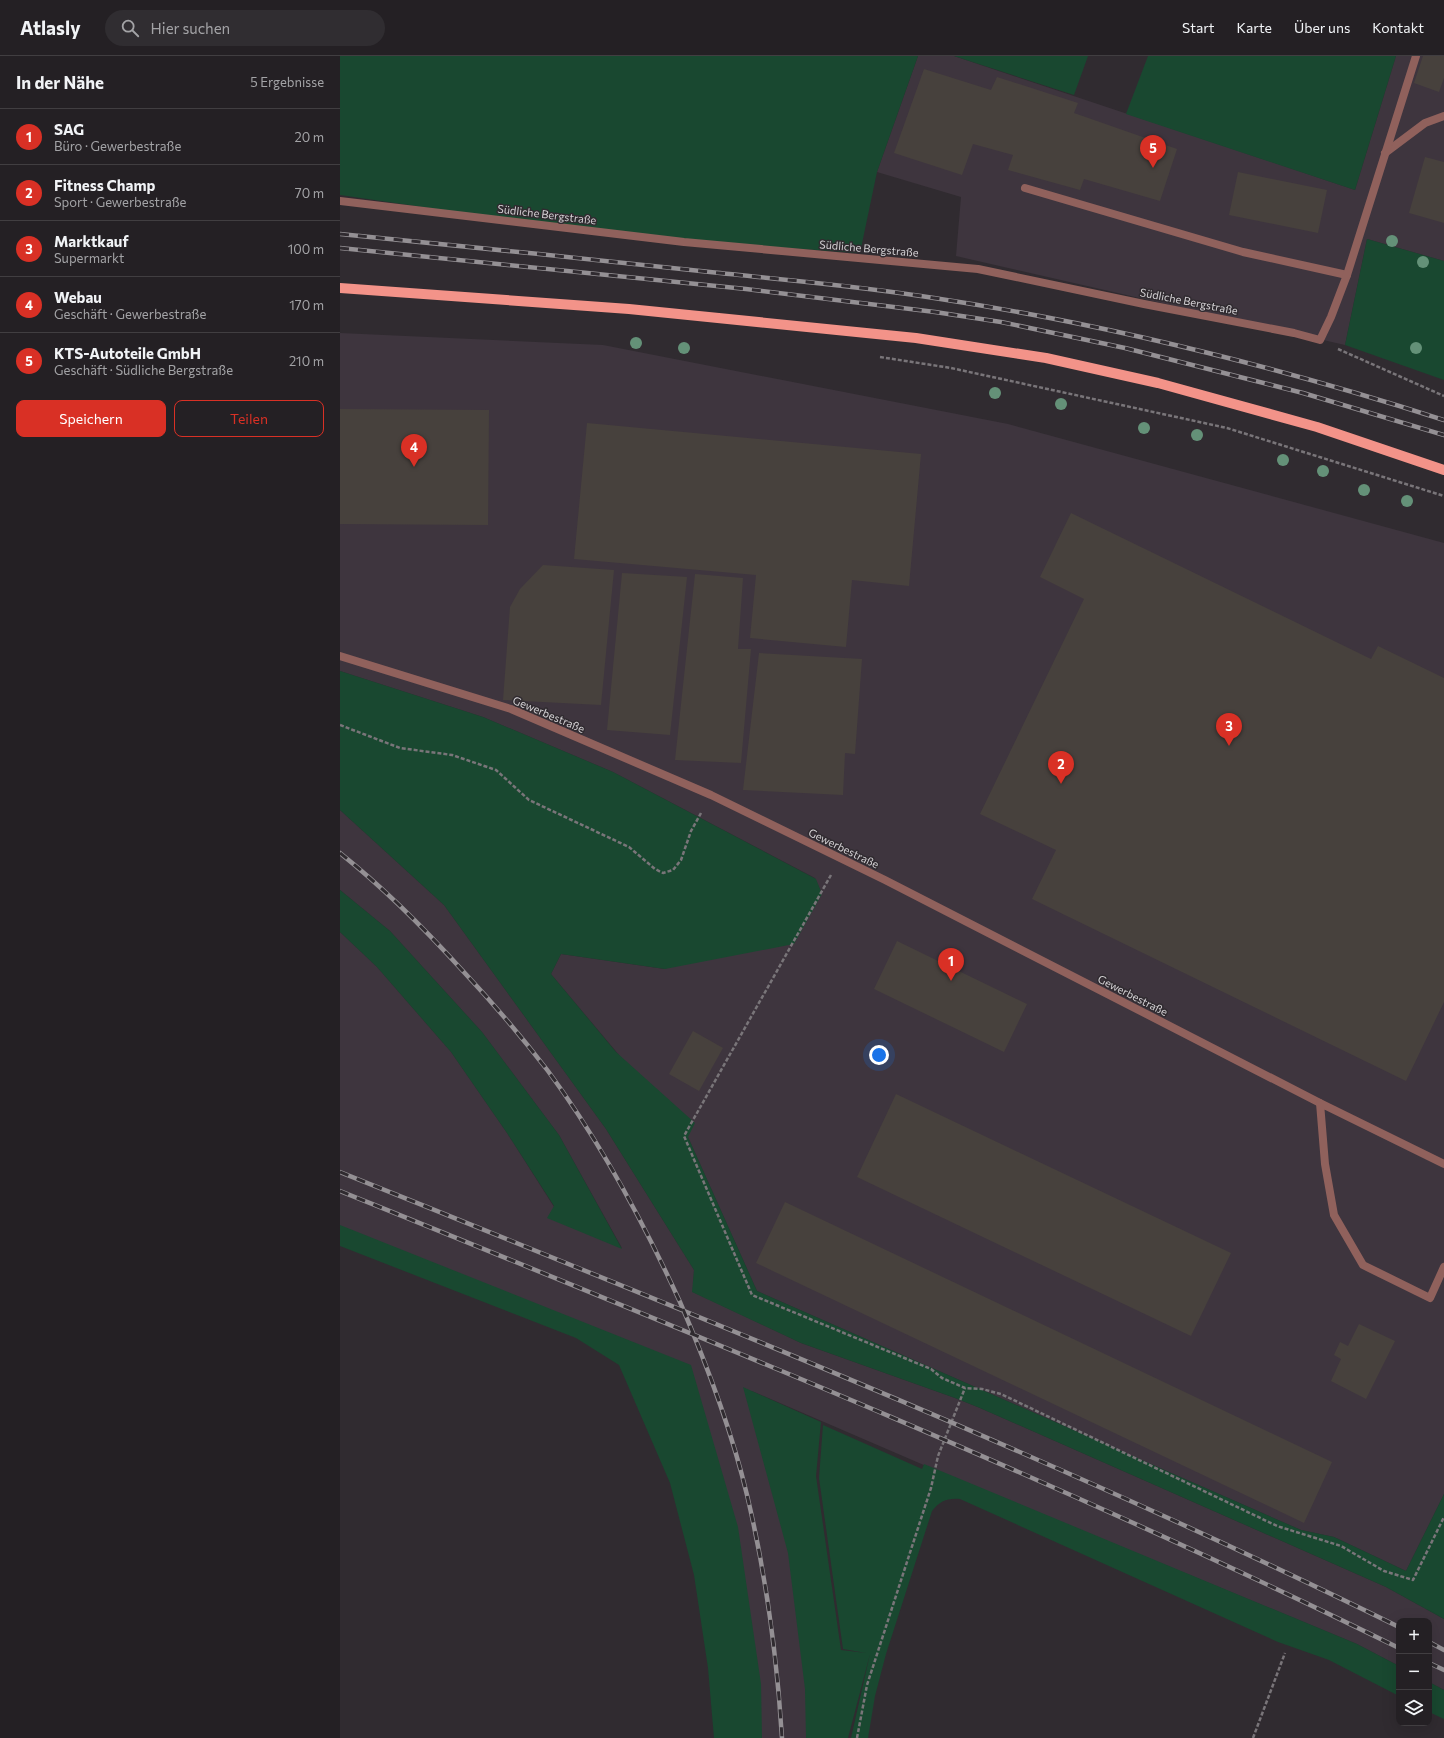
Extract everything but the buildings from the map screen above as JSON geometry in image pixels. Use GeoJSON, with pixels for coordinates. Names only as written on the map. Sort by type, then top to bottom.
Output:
{"type":"FeatureCollection","features":[{"type":"Feature","properties":{"kind":"main road"},"geometry":{"type":"LineString","coordinates":[[340,288],[629,308],[916,338],[1046,358],[1158,383],[1317,427],[1444,470]]}},
{"type":"Feature","properties":{"kind":"street"},"geometry":{"type":"LineString","coordinates":[[1320,340],[1331,317],[1347,275],[1416,56]]}},
{"type":"Feature","properties":{"kind":"street"},"geometry":{"type":"LineString","coordinates":[[1385,153],[1425,123],[1444,116]]}},
{"type":"Feature","properties":{"kind":"street"},"geometry":{"type":"LineString","coordinates":[[1025,188],[1243,252],[1347,275]]}},
{"type":"Feature","properties":{"kind":"street","name":"Südliche Bergstraße"},"geometry":{"type":"LineString","coordinates":[[340,201],[684,242],[978,269],[1144,304],[1294,333],[1320,340]]}},
{"type":"Feature","properties":{"kind":"street","name":"Gewerbestraße"},"geometry":{"type":"LineString","coordinates":[[340,656],[511,709],[711,795],[841,858],[1320,1103],[1444,1164]]}},
{"type":"Feature","properties":{"kind":"street"},"geometry":{"type":"LineString","coordinates":[[1320,1103],[1325,1164],[1334,1215],[1363,1265],[1430,1298],[1444,1267]]}},
{"type":"Feature","properties":{"kind":"path"},"geometry":{"type":"LineString","coordinates":[[1320,340],[1444,396]]}},
{"type":"Feature","properties":{"kind":"path"},"geometry":{"type":"LineString","coordinates":[[874,356],[951,368],[1227,428],[1444,496]]}},
{"type":"Feature","properties":{"kind":"path"},"geometry":{"type":"LineString","coordinates":[[340,725],[400,748],[452,755],[496,770],[529,800],[629,847],[655,869],[663,872],[672,870],[681,860],[691,831],[711,795]]}},
{"type":"Feature","properties":{"kind":"path"},"geometry":{"type":"LineString","coordinates":[[841,858],[684,1136],[752,1295],[931,1369],[942,1378],[965,1388],[982,1389],[1001,1394],[1277,1526],[1341,1546],[1384,1571],[1413,1580],[1444,1517]]}},
{"type":"Feature","properties":{"kind":"path"},"geometry":{"type":"LineString","coordinates":[[857,1738],[867,1685],[931,1488],[938,1456],[965,1388]]}},
{"type":"Feature","properties":{"kind":"path"},"geometry":{"type":"LineString","coordinates":[[1253,1738],[1285,1653]]}},
{"type":"Feature","properties":{"kind":"shaded area"},"geometry":{"type":"Polygon","coordinates":[[[918,56],[954,56],[1355,190],[1396,56],[1444,56],[1444,261],[1367,239],[1345,345],[956,256],[961,197],[877,172],[918,56]]]}},
{"type":"Feature","properties":{"kind":"shaded area"},"geometry":{"type":"Polygon","coordinates":[[[340,333],[603,345],[1008,424],[1444,543],[1444,1494],[1406,1571],[1334,1537],[1301,1530],[757,1291],[688,1137],[551,974],[561,954],[665,969],[822,894],[815,878],[613,772],[483,717],[340,671],[340,333]]]}},
{"type":"Feature","properties":{"kind":"shaded area"},"geometry":{"type":"Polygon","coordinates":[[[340,810],[444,905],[606,1129],[694,1270],[693,1292],[801,1343],[980,1408],[1386,1587],[1444,1619],[1444,1690],[1432,1684],[1432,1618],[1396,1618],[1396,1664],[1357,1644],[940,1472],[752,1391],[792,1546],[811,1738],[751,1738],[671,1359],[340,1227],[340,932],[377,967],[451,1052],[507,1133],[554,1207],[548,1217],[622,1248],[559,1135],[482,1032],[390,931],[340,890],[340,810]]]}},
{"type":"Feature","properties":{"kind":"green space"},"geometry":{"type":"Polygon","coordinates":[[[340,56],[918,56],[877,172],[860,253],[629,237],[340,195],[340,56]]]}},
{"type":"Feature","properties":{"kind":"green space"},"geometry":{"type":"Polygon","coordinates":[[[954,56],[1088,56],[1074,95],[954,56]]]}},
{"type":"Feature","properties":{"kind":"green space"},"geometry":{"type":"Polygon","coordinates":[[[1148,56],[1396,56],[1355,190],[1126,114],[1148,56]]]}},
{"type":"Feature","properties":{"kind":"green space"},"geometry":{"type":"Polygon","coordinates":[[[1367,239],[1444,261],[1444,380],[1345,345],[1367,239]]]}},
{"type":"Feature","properties":{"kind":"green space"},"geometry":{"type":"Polygon","coordinates":[[[340,671],[483,717],[613,772],[816,879],[822,894],[794,944],[665,969],[561,954],[551,974],[616,1052],[695,1123],[688,1137],[757,1291],[1301,1530],[1334,1537],[1406,1571],[1444,1494],[1444,1619],[1386,1587],[980,1408],[801,1343],[692,1292],[694,1270],[606,1129],[444,905],[340,810],[340,671]]]}},
{"type":"Feature","properties":{"kind":"green space"},"geometry":{"type":"Polygon","coordinates":[[[340,890],[390,931],[482,1032],[559,1135],[622,1249],[547,1218],[554,1206],[507,1133],[451,1052],[377,967],[340,932],[340,890]]]}},
{"type":"Feature","properties":{"kind":"green space"},"geometry":{"type":"Polygon","coordinates":[[[340,1225],[691,1365],[738,1527],[761,1684],[762,1738],[714,1738],[708,1668],[694,1575],[670,1483],[619,1365],[576,1338],[340,1246],[340,1225]]]}},
{"type":"Feature","properties":{"kind":"green space"},"geometry":{"type":"Polygon","coordinates":[[[743,1387],[821,1422],[816,1476],[841,1650],[866,1653],[843,1649],[819,1478],[823,1425],[922,1469],[924,1464],[1357,1644],[1396,1664],[1396,1694],[1329,1660],[1278,1642],[960,1499],[951,1499],[944,1501],[932,1511],[886,1654],[875,1696],[868,1738],[851,1738],[870,1654],[848,1738],[806,1738],[805,1689],[788,1553],[743,1387]]]}},
{"type":"Feature","properties":{"kind":"green space"},"geometry":{"type":"Polygon","coordinates":[[[1432,1684],[1444,1690],[1444,1719],[1432,1713],[1432,1684]]]}},
{"type":"Feature","properties":{"kind":"railway"},"geometry":{"type":"LineString","coordinates":[[340,234],[850,287],[906,294],[999,309],[1128,334],[1192,349],[1319,382],[1444,420]]}},
{"type":"Feature","properties":{"kind":"railway"},"geometry":{"type":"LineString","coordinates":[[340,248],[746,289],[935,312],[1001,322],[1125,348],[1303,393],[1444,435]]}},
{"type":"Feature","properties":{"kind":"railway"},"geometry":{"type":"LineString","coordinates":[[340,853],[388,894],[433,939],[473,982],[538,1058],[586,1126],[603,1154],[636,1212],[666,1272],[700,1349],[718,1397],[741,1470],[760,1555],[770,1616],[782,1738]]}},
{"type":"Feature","properties":{"kind":"railway"},"geometry":{"type":"LineString","coordinates":[[340,1172],[874,1389],[1138,1504],[1396,1626]]}},
{"type":"Feature","properties":{"kind":"railway"},"geometry":{"type":"LineString","coordinates":[[340,1191],[608,1299],[874,1410],[1138,1525],[1269,1585],[1396,1647]]}},
{"type":"Feature","properties":{"kind":"railway"},"geometry":{"type":"LineString","coordinates":[[1432,1644],[1444,1650]]}},
{"type":"Feature","properties":{"kind":"railway"},"geometry":{"type":"LineString","coordinates":[[1432,1664],[1444,1670]]}},
{"type":"Feature","properties":{"kind":"place","name":"KTS-Autoteile GmbH"},"geometry":{"type":"Point","coordinates":[1153,168]}},
{"type":"Feature","properties":{"kind":"place","name":"Webau"},"geometry":{"type":"Point","coordinates":[414,467]}},
{"type":"Feature","properties":{"kind":"place","name":"Marktkauf"},"geometry":{"type":"Point","coordinates":[1229,746]}},
{"type":"Feature","properties":{"kind":"place","name":"Fitness Champ"},"geometry":{"type":"Point","coordinates":[1061,784]}},
{"type":"Feature","properties":{"kind":"place","name":"SAG"},"geometry":{"type":"Point","coordinates":[951,981]}}]}
